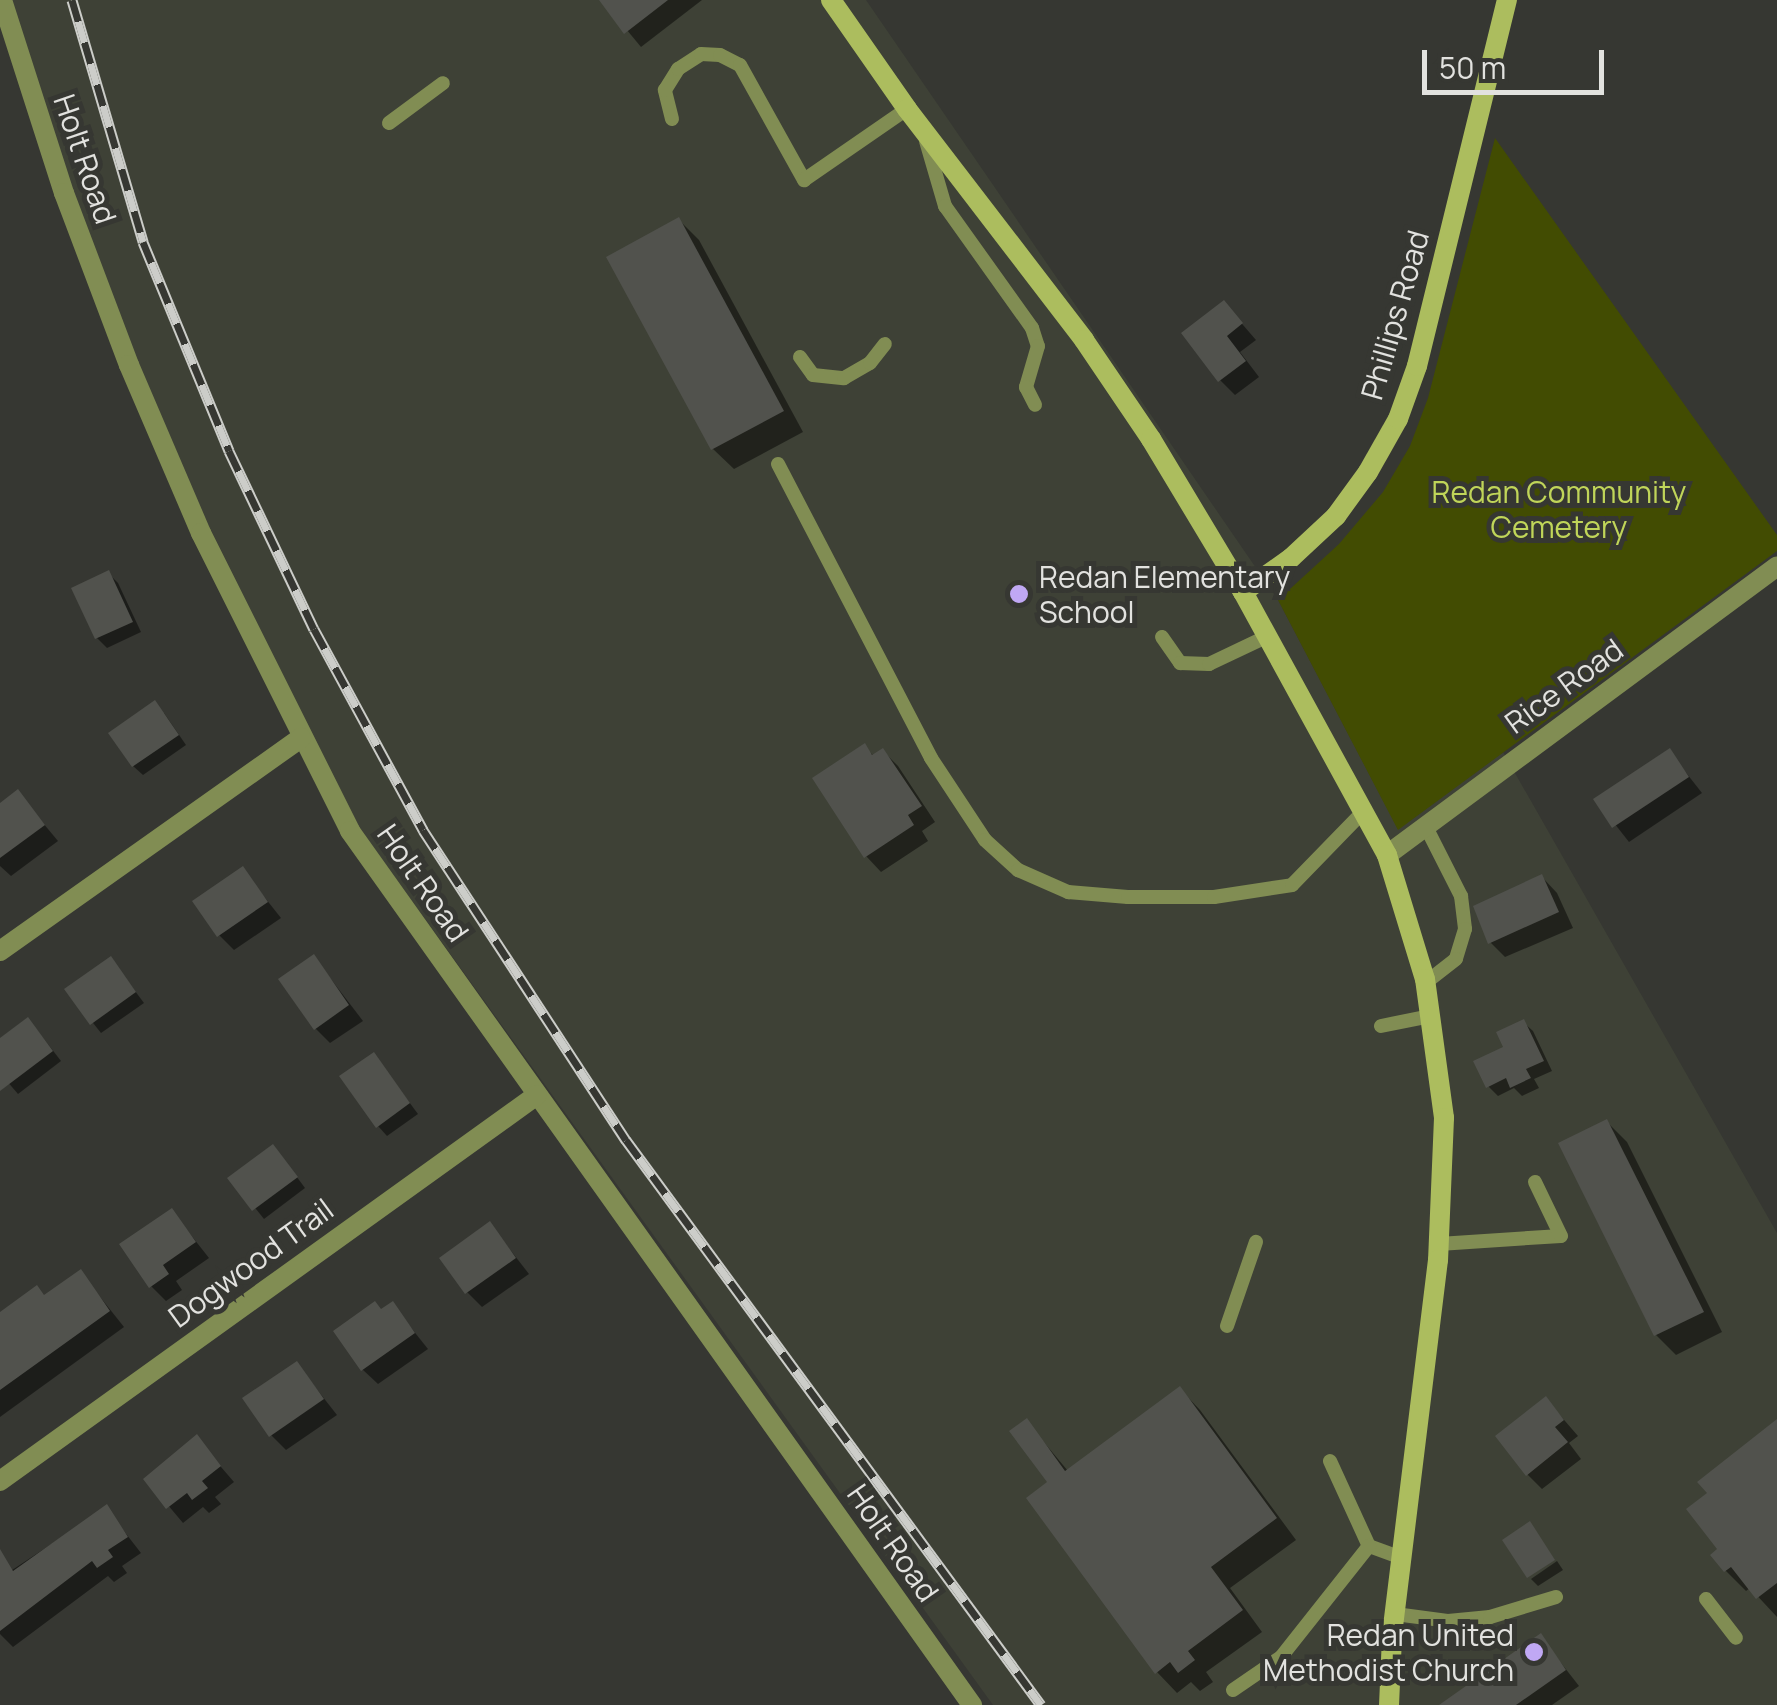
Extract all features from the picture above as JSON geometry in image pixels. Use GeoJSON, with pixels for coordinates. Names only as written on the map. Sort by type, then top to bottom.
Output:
{"type":"FeatureCollection","features":[{"type":"Feature","properties":{"kind":"main road"},"geometry":{"type":"LineString","coordinates":[[830,0],[907,109],[1084,340],[1151,438],[1268,636],[1387,855],[1426,984],[1444,1118],[1439,1244],[1395,1614],[1389,1705]]}},
{"type":"Feature","properties":{"kind":"main road","name":"Phillips Road"},"geometry":{"type":"LineString","coordinates":[[1243,592],[1291,558],[1336,516],[1368,472],[1398,419],[1417,366],[1507,0]]}},
{"type":"Feature","properties":{"kind":"street","name":"Holt Road"},"geometry":{"type":"LineString","coordinates":[[2,0],[64,194],[129,365],[201,534],[350,831],[972,1705]]}},
{"type":"Feature","properties":{"kind":"street","name":"Rice Road"},"geometry":{"type":"LineString","coordinates":[[1387,855],[1777,566]]}},
{"type":"Feature","properties":{"kind":"street"},"geometry":{"type":"LineString","coordinates":[[0,951],[300,738]]}},
{"type":"Feature","properties":{"kind":"street","name":"Dogwood Trail"},"geometry":{"type":"LineString","coordinates":[[0,1480],[538,1095]]}},
{"type":"Feature","properties":{"kind":"lane"},"geometry":{"type":"LineString","coordinates":[[672,119],[665,90],[678,69],[701,54],[720,55],[740,64],[804,180],[907,109]]}},
{"type":"Feature","properties":{"kind":"lane"},"geometry":{"type":"LineString","coordinates":[[389,123],[443,84]]}},
{"type":"Feature","properties":{"kind":"lane"},"geometry":{"type":"LineString","coordinates":[[922,128],[945,206],[1032,328],[1038,346],[1026,387],[1035,404]]}},
{"type":"Feature","properties":{"kind":"lane"},"geometry":{"type":"LineString","coordinates":[[800,356],[813,375],[844,378],[870,363],[885,344]]}},
{"type":"Feature","properties":{"kind":"lane"},"geometry":{"type":"LineString","coordinates":[[778,464],[932,758],[985,840],[1018,870],[1068,892],[1128,897],[1214,898],[1292,886],[1365,810]]}},
{"type":"Feature","properties":{"kind":"lane"},"geometry":{"type":"LineString","coordinates":[[1162,637],[1180,663],[1209,664],[1268,636]]}},
{"type":"Feature","properties":{"kind":"lane"},"geometry":{"type":"LineString","coordinates":[[1425,825],[1461,896],[1465,929],[1456,959],[1426,984]]}},
{"type":"Feature","properties":{"kind":"lane"},"geometry":{"type":"LineString","coordinates":[[1381,1026],[1430,1016]]}},
{"type":"Feature","properties":{"kind":"lane"},"geometry":{"type":"LineString","coordinates":[[1439,1244],[1561,1236],[1535,1182]]}},
{"type":"Feature","properties":{"kind":"lane"},"geometry":{"type":"LineString","coordinates":[[1227,1326],[1256,1242]]}},
{"type":"Feature","properties":{"kind":"lane"},"geometry":{"type":"LineString","coordinates":[[1330,1461],[1369,1546],[1402,1558]]}},
{"type":"Feature","properties":{"kind":"lane"},"geometry":{"type":"LineString","coordinates":[[1233,1690],[1281,1657],[1369,1546]]}},
{"type":"Feature","properties":{"kind":"lane"},"geometry":{"type":"LineString","coordinates":[[1395,1614],[1448,1621],[1490,1617],[1556,1597]]}},
{"type":"Feature","properties":{"kind":"lane"},"geometry":{"type":"LineString","coordinates":[[1706,1599],[1736,1638]]}},
{"type":"Feature","properties":{"kind":"shaded area"},"geometry":{"type":"Polygon","coordinates":[[[2,0],[866,0],[1278,600],[1398,829],[1503,752],[1777,1233],[1777,1705],[993,1705],[355,822],[159,436],[2,0]]]}},
{"type":"Feature","properties":{"kind":"green space","name":"Redan Community Cemetery"},"geometry":{"type":"Polygon","coordinates":[[[1495,138],[1777,535],[1777,551],[1398,830],[1278,600],[1339,544],[1383,492],[1410,446],[1428,398],[1495,138]]]}},
{"type":"Feature","properties":{"kind":"building"},"geometry":{"type":"Polygon","coordinates":[[[599,0],[668,0],[624,34],[599,0]]]}},
{"type":"Feature","properties":{"kind":"building"},"geometry":{"type":"Polygon","coordinates":[[[679,217],[784,411],[711,450],[606,257],[679,217]]]}},
{"type":"Feature","properties":{"kind":"building"},"geometry":{"type":"Polygon","coordinates":[[[1224,300],[1243,323],[1227,336],[1246,361],[1218,382],[1181,333],[1224,300]]]}},
{"type":"Feature","properties":{"kind":"building"},"geometry":{"type":"Polygon","coordinates":[[[109,570],[133,622],[95,639],[71,588],[109,570]]]}},
{"type":"Feature","properties":{"kind":"building"},"geometry":{"type":"Polygon","coordinates":[[[155,700],[179,735],[132,767],[108,733],[155,700]]]}},
{"type":"Feature","properties":{"kind":"building"},"geometry":{"type":"Polygon","coordinates":[[[865,743],[872,755],[883,748],[922,806],[908,815],[914,825],[864,858],[812,778],[865,743]]]}},
{"type":"Feature","properties":{"kind":"building"},"geometry":{"type":"Polygon","coordinates":[[[1670,748],[1689,777],[1612,828],[1593,799],[1670,748]]]}},
{"type":"Feature","properties":{"kind":"building"},"geometry":{"type":"Polygon","coordinates":[[[18,789],[45,825],[0,858],[0,803],[18,789]]]}},
{"type":"Feature","properties":{"kind":"building"},"geometry":{"type":"Polygon","coordinates":[[[243,866],[268,902],[217,937],[192,901],[243,866]]]}},
{"type":"Feature","properties":{"kind":"building"},"geometry":{"type":"Polygon","coordinates":[[[1542,874],[1559,912],[1488,944],[1473,906],[1542,874]]]}},
{"type":"Feature","properties":{"kind":"building"},"geometry":{"type":"Polygon","coordinates":[[[314,954],[349,1005],[314,1030],[278,979],[314,954]]]}},
{"type":"Feature","properties":{"kind":"building"},"geometry":{"type":"Polygon","coordinates":[[[111,956],[136,992],[90,1025],[64,989],[111,956]]]}},
{"type":"Feature","properties":{"kind":"building"},"geometry":{"type":"Polygon","coordinates":[[[28,1017],[53,1051],[0,1091],[0,1038],[28,1017]]]}},
{"type":"Feature","properties":{"kind":"building"},"geometry":{"type":"Polygon","coordinates":[[[1524,1019],[1544,1061],[1526,1069],[1531,1078],[1510,1088],[1506,1078],[1486,1088],[1473,1061],[1503,1047],[1496,1032],[1524,1019]]]}},
{"type":"Feature","properties":{"kind":"building"},"geometry":{"type":"Polygon","coordinates":[[[374,1052],[410,1103],[376,1128],[339,1076],[374,1052]]]}},
{"type":"Feature","properties":{"kind":"building"},"geometry":{"type":"Polygon","coordinates":[[[1607,1119],[1704,1312],[1654,1336],[1558,1143],[1607,1119]]]}},
{"type":"Feature","properties":{"kind":"building"},"geometry":{"type":"Polygon","coordinates":[[[273,1144],[298,1177],[252,1211],[227,1178],[273,1144]]]}},
{"type":"Feature","properties":{"kind":"building"},"geometry":{"type":"Polygon","coordinates":[[[172,1208],[196,1242],[163,1265],[169,1274],[149,1288],[119,1244],[172,1208]]]}},
{"type":"Feature","properties":{"kind":"building"},"geometry":{"type":"Polygon","coordinates":[[[490,1221],[516,1258],[465,1294],[439,1258],[490,1221]]]}},
{"type":"Feature","properties":{"kind":"building"},"geometry":{"type":"Polygon","coordinates":[[[81,1269],[110,1311],[0,1390],[0,1312],[37,1285],[44,1295],[81,1269]]]}},
{"type":"Feature","properties":{"kind":"building"},"geometry":{"type":"Polygon","coordinates":[[[375,1301],[381,1309],[393,1301],[415,1333],[361,1371],[333,1331],[375,1301]]]}},
{"type":"Feature","properties":{"kind":"building"},"geometry":{"type":"Polygon","coordinates":[[[297,1361],[324,1399],[269,1437],[242,1398],[297,1361]]]}},
{"type":"Feature","properties":{"kind":"building"},"geometry":{"type":"Polygon","coordinates":[[[1180,1386],[1277,1518],[1211,1567],[1243,1610],[1188,1651],[1195,1660],[1178,1673],[1170,1662],[1155,1674],[1026,1498],[1047,1482],[1009,1431],[1027,1418],[1065,1471],[1180,1386]]]}},
{"type":"Feature","properties":{"kind":"building"},"geometry":{"type":"Polygon","coordinates":[[[1546,1396],[1564,1420],[1555,1427],[1568,1442],[1526,1476],[1495,1436],[1546,1396]]]}},
{"type":"Feature","properties":{"kind":"building"},"geometry":{"type":"Polygon","coordinates":[[[1777,1419],[1777,1583],[1756,1599],[1731,1567],[1724,1572],[1710,1555],[1717,1549],[1686,1509],[1707,1493],[1697,1482],[1777,1419]]]}},
{"type":"Feature","properties":{"kind":"building"},"geometry":{"type":"Polygon","coordinates":[[[197,1434],[221,1466],[202,1481],[208,1488],[192,1500],[187,1493],[166,1509],[143,1479],[197,1434]]]}},
{"type":"Feature","properties":{"kind":"building"},"geometry":{"type":"Polygon","coordinates":[[[107,1504],[128,1537],[108,1550],[113,1557],[97,1568],[92,1561],[0,1631],[0,1549],[13,1571],[107,1504]]]}},
{"type":"Feature","properties":{"kind":"building"},"geometry":{"type":"Polygon","coordinates":[[[1530,1521],[1555,1560],[1527,1578],[1502,1540],[1530,1521]]]}},
{"type":"Feature","properties":{"kind":"building","name":"Redan United Methodist Church"},"geometry":{"type":"Polygon","coordinates":[[[1541,1633],[1566,1670],[1516,1705],[1439,1705],[1541,1633]]]}},
{"type":"Feature","properties":{"kind":"railway"},"geometry":{"type":"LineString","coordinates":[[72,0],[143,242],[229,451],[314,629],[423,830],[626,1140],[1041,1705]]}},
{"type":"Feature","properties":{"kind":"place","name":"Redan Elementary School"},"geometry":{"type":"Point","coordinates":[1019,594]}},
{"type":"Feature","properties":{"kind":"place","name":"Redan United Methodist Church"},"geometry":{"type":"Point","coordinates":[1534,1652]}}]}
